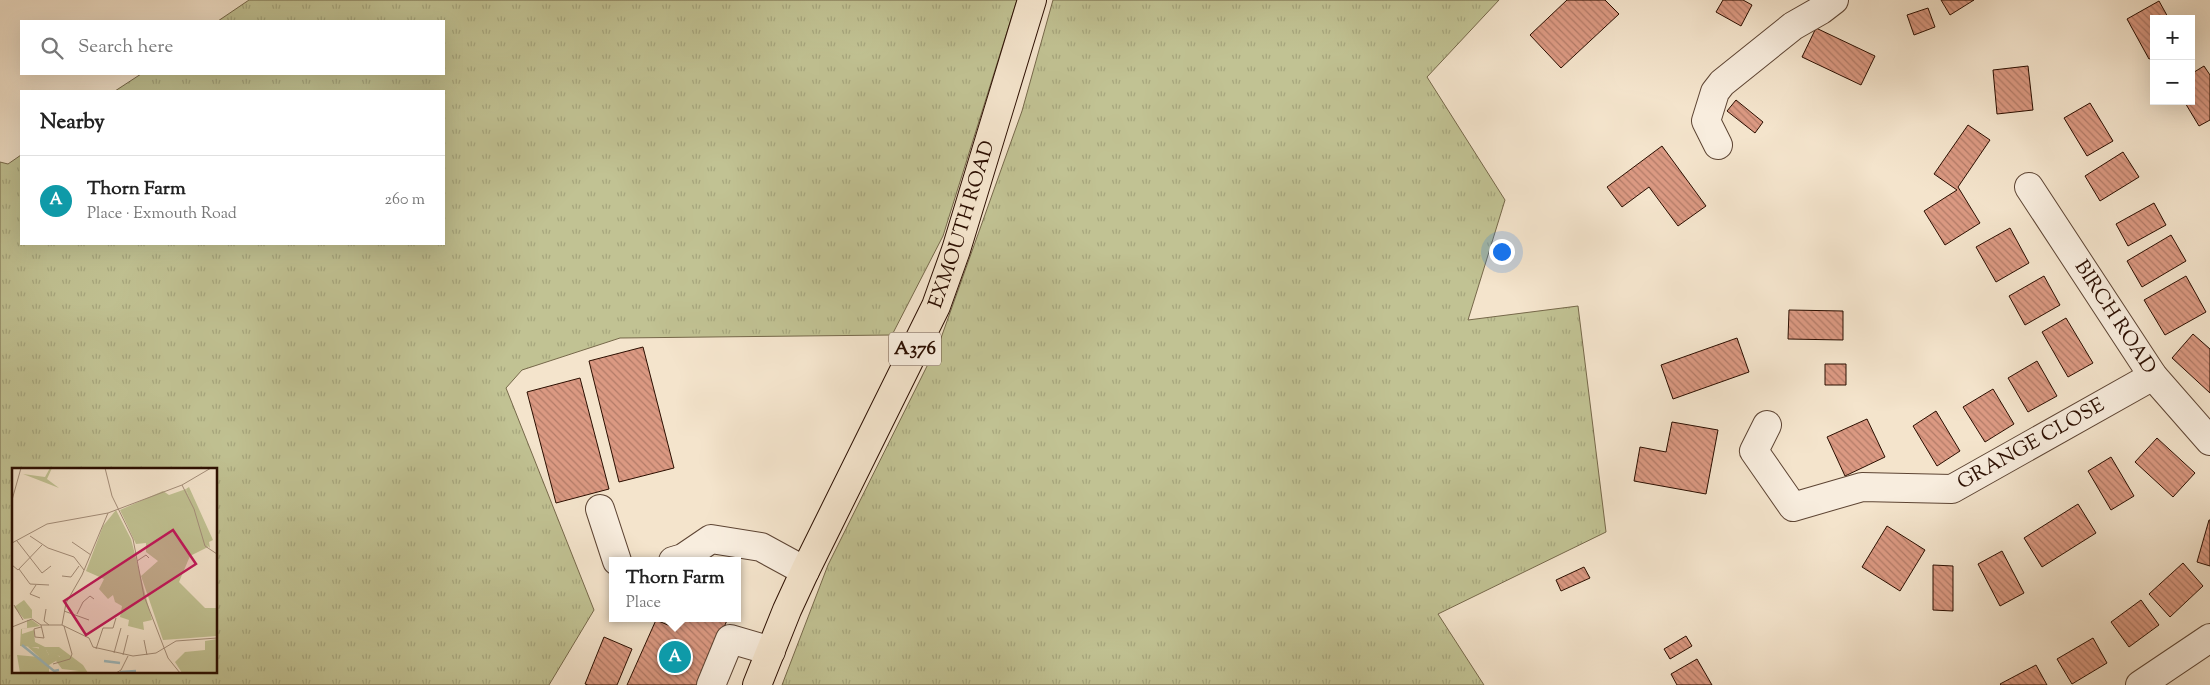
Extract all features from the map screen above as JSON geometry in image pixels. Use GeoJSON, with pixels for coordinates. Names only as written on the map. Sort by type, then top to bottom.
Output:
{"type":"FeatureCollection","features":[{"type":"Feature","properties":{"kind":"highway","name":"EXMOUTH ROAD"},"geometry":{"type":"LineString","coordinates":[[757,685],[805,571],[936,306],[956,250],[1032,0]]}},
{"type":"Feature","properties":{"kind":"street"},"geometry":{"type":"LineString","coordinates":[[1718,145],[1706,120],[1715,92],[1722,83],[1793,26],[1834,0]]}},
{"type":"Feature","properties":{"kind":"street","name":"BIRCH ROAD"},"geometry":{"type":"LineString","coordinates":[[2029,187],[2153,376],[2210,441]]}},
{"type":"Feature","properties":{"kind":"street","name":"GRANGE CLOSE"},"geometry":{"type":"LineString","coordinates":[[1768,425],[1754,450],[1793,507],[1862,487],[1952,489],[2153,376]]}},
{"type":"Feature","properties":{"kind":"street"},"geometry":{"type":"LineString","coordinates":[[600,509],[616,557]]}},
{"type":"Feature","properties":{"kind":"street"},"geometry":{"type":"LineString","coordinates":[[685,557],[712,539],[760,547],[805,571]]}},
{"type":"Feature","properties":{"kind":"street"},"geometry":{"type":"LineString","coordinates":[[2140,685],[2210,638]]}},
{"type":"Feature","properties":{"kind":"street"},"geometry":{"type":"LineString","coordinates":[[711,685],[730,640],[771,651]]}},
{"type":"Feature","properties":{"kind":"green space"},"geometry":{"type":"Polygon","coordinates":[[[249,0],[1017,0],[943,236],[892,335],[620,338],[522,370],[506,388],[594,610],[549,685],[0,685],[0,162],[8,164],[20,156],[20,245],[445,245],[445,90],[117,90],[139,75],[445,75],[445,20],[219,20],[249,0]]]}},
{"type":"Feature","properties":{"kind":"green space"},"geometry":{"type":"Polygon","coordinates":[[[1053,0],[1499,0],[1427,77],[1505,200],[1468,320],[1578,306],[1606,532],[1438,614],[1484,685],[782,685],[828,565],[941,338],[1022,111],[1053,0]]]}},
{"type":"Feature","properties":{"kind":"building"},"geometry":{"type":"Polygon","coordinates":[[[1567,0],[1605,0],[1619,14],[1561,68],[1530,35],[1567,0]]]}},
{"type":"Feature","properties":{"kind":"building"},"geometry":{"type":"Polygon","coordinates":[[[1723,0],[1743,0],[1752,5],[1741,26],[1716,12],[1723,0]]]}},
{"type":"Feature","properties":{"kind":"building"},"geometry":{"type":"Polygon","coordinates":[[[1941,0],[1974,0],[1950,15],[1941,0]]]}},
{"type":"Feature","properties":{"kind":"building"},"geometry":{"type":"Polygon","coordinates":[[[2159,1],[2167,15],[2150,15],[2150,59],[2149,59],[2127,19],[2159,1]]]}},
{"type":"Feature","properties":{"kind":"building"},"geometry":{"type":"Polygon","coordinates":[[[1928,8],[1935,27],[1914,35],[1907,15],[1928,8]]]}},
{"type":"Feature","properties":{"kind":"building"},"geometry":{"type":"Polygon","coordinates":[[[1816,28],[1875,56],[1861,85],[1802,57],[1816,28]]]}},
{"type":"Feature","properties":{"kind":"building"},"geometry":{"type":"Polygon","coordinates":[[[2028,66],[2033,110],[1997,114],[1993,70],[2028,66]]]}},
{"type":"Feature","properties":{"kind":"building"},"geometry":{"type":"Polygon","coordinates":[[[2204,66],[2210,75],[2210,120],[2199,126],[2186,105],[2195,105],[2195,72],[2204,66]]]}},
{"type":"Feature","properties":{"kind":"building"},"geometry":{"type":"Polygon","coordinates":[[[1736,100],[1763,122],[1755,133],[1727,111],[1736,100]]]}},
{"type":"Feature","properties":{"kind":"building"},"geometry":{"type":"Polygon","coordinates":[[[2090,103],[2113,141],[2087,156],[2064,118],[2090,103]]]}},
{"type":"Feature","properties":{"kind":"building"},"geometry":{"type":"Polygon","coordinates":[[[1968,125],[1990,140],[1958,187],[1980,223],[1945,245],[1924,211],[1957,190],[1934,174],[1968,125]]]}},
{"type":"Feature","properties":{"kind":"building"},"geometry":{"type":"Polygon","coordinates":[[[1662,146],[1706,206],[1678,226],[1649,187],[1622,207],[1607,187],[1662,146]]]}},
{"type":"Feature","properties":{"kind":"building"},"geometry":{"type":"Polygon","coordinates":[[[2123,152],[2139,177],[2100,201],[2085,176],[2123,152]]]}},
{"type":"Feature","properties":{"kind":"building"},"geometry":{"type":"Polygon","coordinates":[[[2154,203],[2166,225],[2128,246],[2116,224],[2154,203]]]}},
{"type":"Feature","properties":{"kind":"building"},"geometry":{"type":"Polygon","coordinates":[[[2010,228],[2029,263],[1996,282],[1976,247],[2010,228]]]}},
{"type":"Feature","properties":{"kind":"building"},"geometry":{"type":"Polygon","coordinates":[[[2171,235],[2186,261],[2142,287],[2127,261],[2171,235]]]}},
{"type":"Feature","properties":{"kind":"building"},"geometry":{"type":"Polygon","coordinates":[[[2044,276],[2060,305],[2025,325],[2009,296],[2044,276]]]}},
{"type":"Feature","properties":{"kind":"building"},"geometry":{"type":"Polygon","coordinates":[[[2186,276],[2206,312],[2165,335],[2144,300],[2186,276]]]}},
{"type":"Feature","properties":{"kind":"building"},"geometry":{"type":"Polygon","coordinates":[[[1789,310],[1843,311],[1843,340],[1788,339],[1789,310]]]}},
{"type":"Feature","properties":{"kind":"building"},"geometry":{"type":"Polygon","coordinates":[[[2066,318],[2093,363],[2068,377],[2042,332],[2066,318]]]}},
{"type":"Feature","properties":{"kind":"building"},"geometry":{"type":"Polygon","coordinates":[[[2193,334],[2210,349],[2210,393],[2172,358],[2193,334]]]}},
{"type":"Feature","properties":{"kind":"building"},"geometry":{"type":"Polygon","coordinates":[[[1737,338],[1749,372],[1673,399],[1661,365],[1737,338]]]}},
{"type":"Feature","properties":{"kind":"building"},"geometry":{"type":"Polygon","coordinates":[[[643,347],[674,468],[619,482],[589,361],[643,347]]]}},
{"type":"Feature","properties":{"kind":"building"},"geometry":{"type":"Polygon","coordinates":[[[2037,361],[2057,396],[2028,412],[2008,378],[2037,361]]]}},
{"type":"Feature","properties":{"kind":"building"},"geometry":{"type":"Polygon","coordinates":[[[1825,364],[1846,364],[1846,385],[1825,385],[1825,364]]]}},
{"type":"Feature","properties":{"kind":"building"},"geometry":{"type":"Polygon","coordinates":[[[580,378],[609,489],[556,503],[527,392],[580,378]]]}},
{"type":"Feature","properties":{"kind":"building"},"geometry":{"type":"Polygon","coordinates":[[[1993,389],[2014,424],[1985,442],[1963,407],[1993,389]]]}},
{"type":"Feature","properties":{"kind":"building"},"geometry":{"type":"Polygon","coordinates":[[[1936,411],[1960,451],[1937,466],[1913,426],[1936,411]]]}},
{"type":"Feature","properties":{"kind":"building"},"geometry":{"type":"Polygon","coordinates":[[[1867,419],[1885,457],[1845,476],[1827,437],[1867,419]]]}},
{"type":"Feature","properties":{"kind":"building"},"geometry":{"type":"Polygon","coordinates":[[[1672,422],[1718,430],[1706,494],[1634,481],[1640,447],[1666,452],[1672,422]]]}},
{"type":"Feature","properties":{"kind":"building"},"geometry":{"type":"Polygon","coordinates":[[[2157,438],[2195,473],[2173,497],[2135,462],[2157,438]]]}},
{"type":"Feature","properties":{"kind":"building"},"geometry":{"type":"Polygon","coordinates":[[[2111,457],[2134,496],[2111,510],[2088,471],[2111,457]]]}},
{"type":"Feature","properties":{"kind":"building"},"geometry":{"type":"Polygon","coordinates":[[[2078,504],[2096,533],[2042,567],[2024,538],[2078,504]]]}},
{"type":"Feature","properties":{"kind":"building"},"geometry":{"type":"Polygon","coordinates":[[[2210,520],[2210,566],[2197,562],[2210,520]]]}},
{"type":"Feature","properties":{"kind":"building"},"geometry":{"type":"Polygon","coordinates":[[[1887,526],[1925,550],[1900,591],[1862,567],[1887,526]]]}},
{"type":"Feature","properties":{"kind":"building"},"geometry":{"type":"Polygon","coordinates":[[[2002,551],[2024,593],[2000,606],[1978,564],[2002,551]]]}},
{"type":"Feature","properties":{"kind":"building"},"geometry":{"type":"Polygon","coordinates":[[[2183,563],[2203,586],[2170,617],[2149,594],[2183,563]]]}},
{"type":"Feature","properties":{"kind":"building"},"geometry":{"type":"Polygon","coordinates":[[[1933,565],[1953,566],[1953,611],[1933,610],[1933,565]]]}},
{"type":"Feature","properties":{"kind":"building"},"geometry":{"type":"Polygon","coordinates":[[[1584,567],[1590,578],[1561,591],[1556,580],[1584,567]]]}},
{"type":"Feature","properties":{"kind":"building"},"geometry":{"type":"Polygon","coordinates":[[[2141,600],[2159,625],[2129,647],[2111,622],[2141,600]]]}},
{"type":"Feature","properties":{"kind":"building"},"geometry":{"type":"Polygon","coordinates":[[[655,622],[661,622],[675,628],[677,622],[726,622],[699,685],[627,685],[655,622]]]}},
{"type":"Feature","properties":{"kind":"building"},"geometry":{"type":"Polygon","coordinates":[[[1686,636],[1692,646],[1670,659],[1664,649],[1686,636]]]}},
{"type":"Feature","properties":{"kind":"building"},"geometry":{"type":"Polygon","coordinates":[[[604,637],[632,649],[617,685],[585,684],[604,637]]]}},
{"type":"Feature","properties":{"kind":"building"},"geometry":{"type":"Polygon","coordinates":[[[2093,638],[2107,663],[2072,684],[2057,659],[2093,638]]]}},
{"type":"Feature","properties":{"kind":"building"},"geometry":{"type":"Polygon","coordinates":[[[1697,659],[1712,685],[1677,685],[1671,674],[1697,659]]]}},
{"type":"Feature","properties":{"kind":"building"},"geometry":{"type":"Polygon","coordinates":[[[2036,665],[2047,685],[2000,684],[2036,665]]]}},
{"type":"Feature","properties":{"kind":"place","name":"Thorn Farm"},"geometry":{"type":"Point","coordinates":[675,657]}}]}
